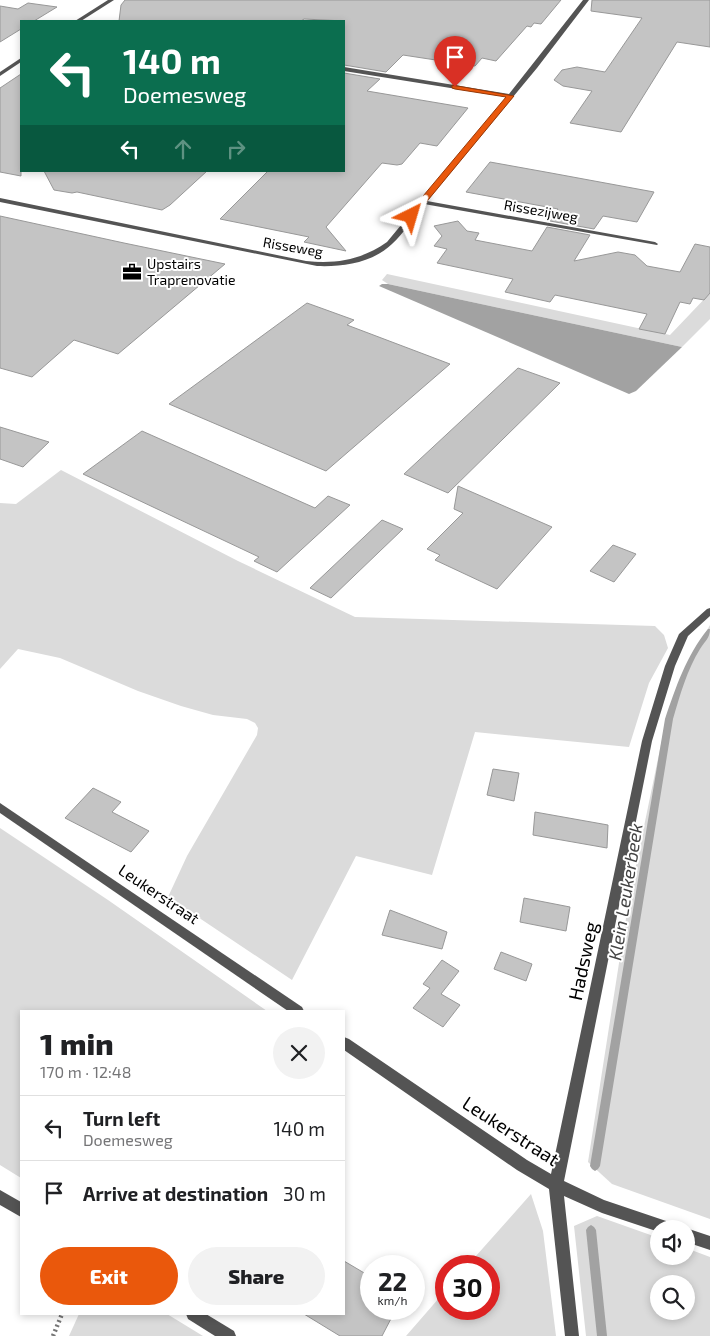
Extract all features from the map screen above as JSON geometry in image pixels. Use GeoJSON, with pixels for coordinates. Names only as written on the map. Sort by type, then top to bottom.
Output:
{"type":"FeatureCollection","features":[{"type":"Feature","properties":{"kind":"street"},"geometry":{"type":"LineString","coordinates":[[80,20],[111,0]]}},
{"type":"Feature","properties":{"kind":"street","name":"Risseweg"},"geometry":{"type":"LineString","coordinates":[[0,200],[190,240],[327,266],[353,263],[376,254],[388,243],[535,67],[586,0]]}},
{"type":"Feature","properties":{"kind":"street"},"geometry":{"type":"LineString","coordinates":[[0,74],[20,61]]}},
{"type":"Feature","properties":{"kind":"street"},"geometry":{"type":"LineString","coordinates":[[345,68],[510,96]]}},
{"type":"Feature","properties":{"kind":"street","name":"Rissezijweg"},"geometry":{"type":"LineString","coordinates":[[422,202],[655,244]]}},
{"type":"Feature","properties":{"kind":"street","name":"Hadsweg"},"geometry":{"type":"LineString","coordinates":[[572,1336],[556,1185],[647,741],[670,666],[684,634],[710,610]]}},
{"type":"Feature","properties":{"kind":"street","name":"Leukerstraat"},"geometry":{"type":"LineString","coordinates":[[0,807],[297,1010]]}},
{"type":"Feature","properties":{"kind":"street","name":"Leukerstraat"},"geometry":{"type":"LineString","coordinates":[[345,1043],[522,1165],[556,1185],[602,1206],[650,1222]]}},
{"type":"Feature","properties":{"kind":"street"},"geometry":{"type":"LineString","coordinates":[[0,1197],[20,1209]]}},
{"type":"Feature","properties":{"kind":"street"},"geometry":{"type":"LineString","coordinates":[[695,1237],[710,1243]]}},
{"type":"Feature","properties":{"kind":"street"},"geometry":{"type":"LineString","coordinates":[[195,1315],[229,1336]]}},
{"type":"Feature","properties":{"kind":"path"},"geometry":{"type":"LineString","coordinates":[[53,1336],[62,1315]]}},
{"type":"Feature","properties":{"kind":"shaded area"},"geometry":{"type":"Polygon","coordinates":[[[387,274],[670,335],[710,293],[710,319],[682,347],[388,284],[382,280],[387,274]]]}},
{"type":"Feature","properties":{"kind":"shaded area"},"geometry":{"type":"Polygon","coordinates":[[[382,284],[682,347],[636,391],[629,394],[379,286],[382,284]]]}},
{"type":"Feature","properties":{"kind":"shaded area"},"geometry":{"type":"Polygon","coordinates":[[[61,470],[238,561],[355,617],[655,626],[664,635],[668,648],[649,683],[629,747],[475,732],[432,875],[356,856],[292,980],[168,897],[187,856],[257,735],[258,728],[255,723],[247,719],[213,715],[181,706],[138,691],[60,658],[18,649],[0,669],[0,503],[16,504],[61,470]]]}},
{"type":"Feature","properties":{"kind":"shaded area"},"geometry":{"type":"Polygon","coordinates":[[[710,625],[710,1219],[612,1184],[588,1162],[629,899],[666,720],[684,671],[710,625]]]}},
{"type":"Feature","properties":{"kind":"shaded area"},"geometry":{"type":"Polygon","coordinates":[[[0,828],[108,900],[266,1010],[20,1010],[20,1177],[0,1165],[0,828]]]}},
{"type":"Feature","properties":{"kind":"shaded area"},"geometry":{"type":"Polygon","coordinates":[[[531,1194],[543,1231],[556,1336],[406,1336],[420,1320],[425,1320],[425,1314],[435,1303],[435,1320],[500,1320],[500,1255],[477,1255],[531,1194]]]}},
{"type":"Feature","properties":{"kind":"shaded area"},"geometry":{"type":"Polygon","coordinates":[[[597,1216],[650,1235],[650,1265],[695,1265],[695,1251],[710,1257],[710,1336],[586,1336],[574,1226],[597,1216]]]}},
{"type":"Feature","properties":{"kind":"shaded area"},"geometry":{"type":"Polygon","coordinates":[[[79,1315],[169,1315],[203,1336],[69,1336],[79,1315]]]}},
{"type":"Feature","properties":{"kind":"building"},"geometry":{"type":"Polygon","coordinates":[[[125,0],[561,0],[541,24],[534,23],[531,27],[527,26],[496,61],[482,58],[475,66],[403,55],[386,72],[345,65],[345,20],[119,20],[121,5],[125,0]]]}},
{"type":"Feature","properties":{"kind":"building"},"geometry":{"type":"Polygon","coordinates":[[[592,0],[710,0],[710,47],[677,42],[621,132],[570,123],[592,91],[563,86],[554,80],[562,70],[577,67],[605,72],[642,18],[591,11],[592,0]]]}},
{"type":"Feature","properties":{"kind":"building"},"geometry":{"type":"Polygon","coordinates":[[[28,3],[57,7],[36,20],[20,20],[20,30],[0,42],[0,6],[18,9],[28,3]]]}},
{"type":"Feature","properties":{"kind":"building"},"geometry":{"type":"Polygon","coordinates":[[[345,73],[380,79],[367,91],[468,108],[437,146],[420,143],[402,164],[382,163],[326,227],[346,251],[304,242],[309,237],[220,219],[267,172],[345,172],[345,73]]]}},
{"type":"Feature","properties":{"kind":"building"},"geometry":{"type":"Polygon","coordinates":[[[20,75],[21,176],[0,172],[0,88],[20,75]]]}},
{"type":"Feature","properties":{"kind":"building"},"geometry":{"type":"Polygon","coordinates":[[[490,162],[654,192],[637,222],[603,216],[594,229],[550,221],[558,209],[466,192],[490,162]]]}},
{"type":"Feature","properties":{"kind":"building"},"geometry":{"type":"Polygon","coordinates":[[[45,172],[206,172],[162,210],[77,192],[54,190],[45,172]]]}},
{"type":"Feature","properties":{"kind":"building"},"geometry":{"type":"Polygon","coordinates":[[[0,216],[225,264],[118,354],[74,340],[32,377],[0,368],[0,216]]]}},
{"type":"Feature","properties":{"kind":"building"},"geometry":{"type":"Polygon","coordinates":[[[458,221],[467,231],[479,233],[475,240],[532,251],[547,227],[590,235],[574,261],[618,252],[635,255],[647,266],[680,272],[695,244],[710,247],[710,293],[704,300],[693,298],[690,304],[680,302],[665,334],[639,329],[647,314],[555,295],[550,302],[505,292],[513,279],[437,263],[447,249],[434,246],[442,236],[434,226],[458,221]]]}},
{"type":"Feature","properties":{"kind":"building"},"geometry":{"type":"Polygon","coordinates":[[[307,303],[354,320],[347,325],[450,364],[326,471],[169,404],[307,303]]]}},
{"type":"Feature","properties":{"kind":"building"},"geometry":{"type":"Polygon","coordinates":[[[518,368],[560,383],[448,493],[404,474],[518,368]]]}},
{"type":"Feature","properties":{"kind":"building"},"geometry":{"type":"Polygon","coordinates":[[[0,427],[49,442],[23,467],[0,459],[0,427]]]}},
{"type":"Feature","properties":{"kind":"building"},"geometry":{"type":"Polygon","coordinates":[[[142,431],[315,508],[328,496],[350,505],[277,572],[254,561],[259,557],[83,474],[142,431]]]}},
{"type":"Feature","properties":{"kind":"building"},"geometry":{"type":"Polygon","coordinates":[[[458,486],[552,527],[497,589],[435,560],[440,555],[427,549],[463,513],[454,509],[458,486]]]}},
{"type":"Feature","properties":{"kind":"building"},"geometry":{"type":"Polygon","coordinates":[[[382,520],[403,529],[331,598],[310,588],[382,520]]]}},
{"type":"Feature","properties":{"kind":"building"},"geometry":{"type":"Polygon","coordinates":[[[613,545],[636,554],[614,582],[590,571],[613,545]]]}},
{"type":"Feature","properties":{"kind":"building"},"geometry":{"type":"Polygon","coordinates":[[[493,769],[519,773],[514,801],[487,795],[493,769]]]}},
{"type":"Feature","properties":{"kind":"building"},"geometry":{"type":"Polygon","coordinates":[[[93,788],[121,802],[112,812],[149,831],[131,852],[65,818],[93,788]]]}},
{"type":"Feature","properties":{"kind":"building"},"geometry":{"type":"Polygon","coordinates":[[[535,812],[608,825],[607,848],[533,835],[535,812]]]}},
{"type":"Feature","properties":{"kind":"building"},"geometry":{"type":"Polygon","coordinates":[[[524,898],[570,907],[566,931],[520,922],[524,898]]]}},
{"type":"Feature","properties":{"kind":"building"},"geometry":{"type":"Polygon","coordinates":[[[390,910],[447,932],[442,949],[382,935],[390,910]]]}},
{"type":"Feature","properties":{"kind":"building"},"geometry":{"type":"Polygon","coordinates":[[[501,952],[532,964],[526,981],[494,969],[501,952]]]}},
{"type":"Feature","properties":{"kind":"building"},"geometry":{"type":"Polygon","coordinates":[[[442,960],[459,971],[441,994],[460,1005],[443,1027],[413,1008],[430,988],[423,984],[442,960]]]}},
{"type":"Feature","properties":{"kind":"building"},"geometry":{"type":"Polygon","coordinates":[[[345,1262],[360,1270],[360,1320],[390,1320],[382,1336],[340,1336],[306,1315],[345,1315],[345,1262]]]}},
{"type":"Feature","properties":{"kind":"waterway","name":"Klein Leukerbeek"},"geometry":{"type":"LineString","coordinates":[[595,1166],[669,719],[690,661],[702,640],[710,631]]}},
{"type":"Feature","properties":{"kind":"waterway","name":"Klein Leukerbeek"},"geometry":{"type":"LineString","coordinates":[[591,1230],[602,1336]]}},
{"type":"Feature","properties":{"kind":"place","name":"Upstairs Traprenovatie"},"geometry":{"type":"Point","coordinates":[132,272]}},
{"type":"Feature","properties":{"kind":"route"},"geometry":{"type":"LineString","coordinates":[[411,216],[510,96],[455,87]]}}]}
